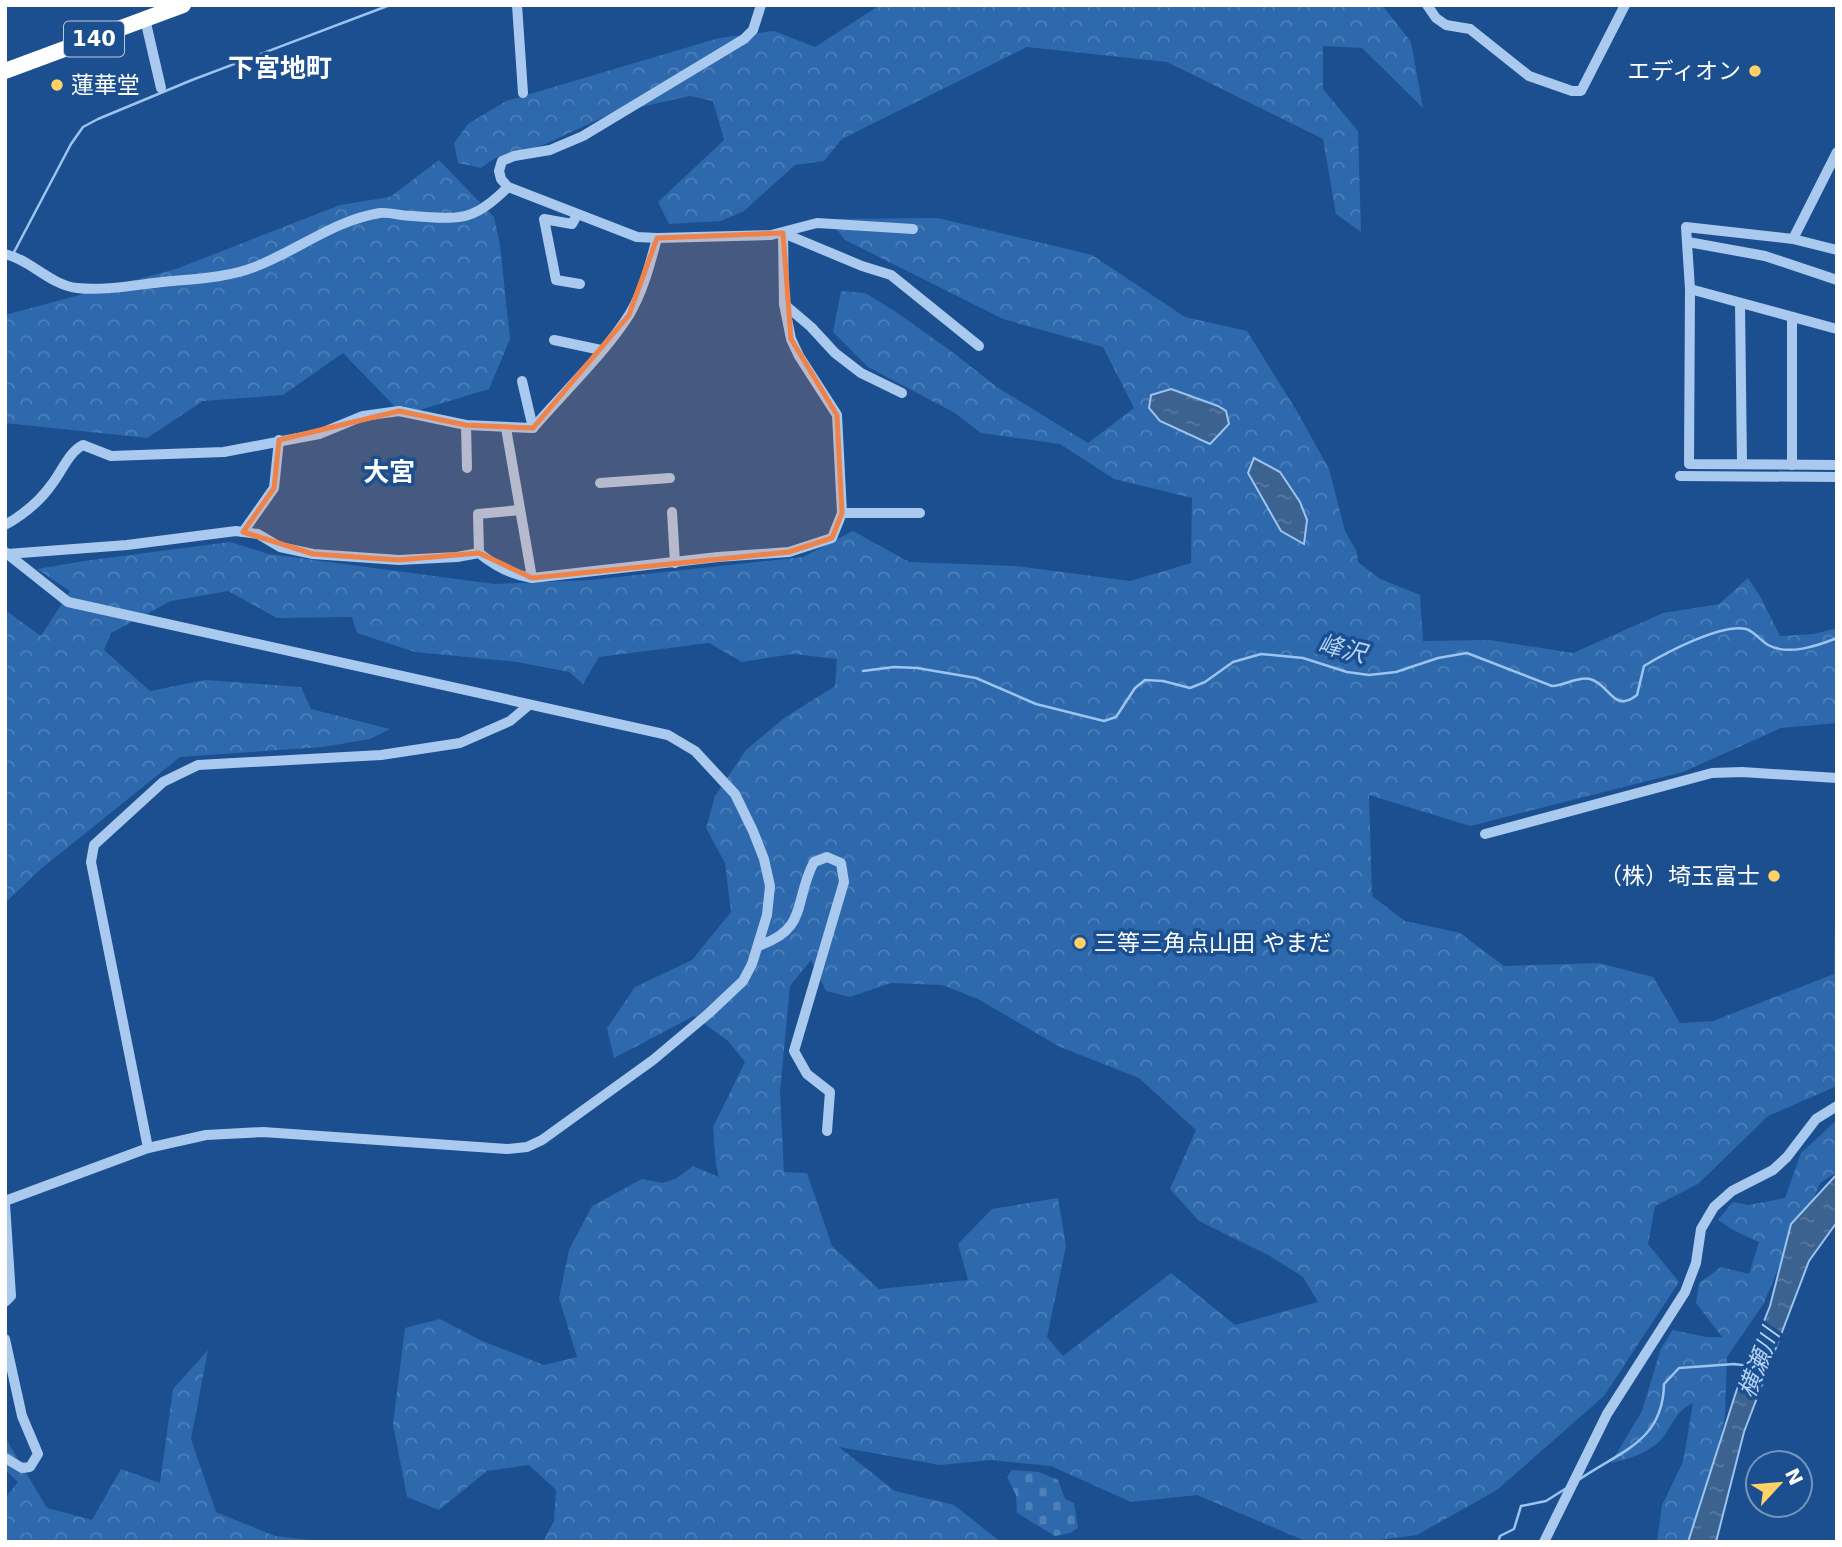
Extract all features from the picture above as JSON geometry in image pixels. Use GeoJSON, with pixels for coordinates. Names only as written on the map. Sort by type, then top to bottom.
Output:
{"type":"FeatureCollection","features":[{"type":"Feature","properties":{"kind":"highway","name":"140"},"geometry":{"type":"LineString","coordinates":[[5,72],[151,13],[183,5]]}},
{"type":"Feature","properties":{"kind":"street"},"geometry":{"type":"LineString","coordinates":[[517,5],[523,93]]}},
{"type":"Feature","properties":{"kind":"street"},"geometry":{"type":"LineString","coordinates":[[761,5],[753,30],[744,39],[566,145],[502,161],[499,171],[501,179],[508,187],[637,237],[783,233],[817,223],[913,229]]}},
{"type":"Feature","properties":{"kind":"street"},"geometry":{"type":"LineString","coordinates":[[1427,5],[1436,18],[1446,25],[1469,29],[1484,38],[1529,76],[1572,91],[1581,91],[1625,5]]}},
{"type":"Feature","properties":{"kind":"street"},"geometry":{"type":"LineString","coordinates":[[151,13],[161,88]]}},
{"type":"Feature","properties":{"kind":"street"},"geometry":{"type":"LineString","coordinates":[[1793,239],[1837,152]]}},
{"type":"Feature","properties":{"kind":"street"},"geometry":{"type":"LineString","coordinates":[[5,254],[17,257],[61,285],[78,288],[140,285],[217,276],[256,267],[330,229],[381,213],[469,216],[483,211],[508,187]]}},
{"type":"Feature","properties":{"kind":"street"},"geometry":{"type":"LineString","coordinates":[[577,215],[572,224],[544,219],[556,280],[580,284]]}},
{"type":"Feature","properties":{"kind":"street"},"geometry":{"type":"LineString","coordinates":[[1837,250],[1793,239],[1686,227],[1690,289],[1689,464],[1837,465]]}},
{"type":"Feature","properties":{"kind":"street"},"geometry":{"type":"LineString","coordinates":[[520,510],[478,514],[479,553],[491,563],[518,576],[533,578],[789,552],[832,538],[842,513],[837,415],[791,339],[784,304],[783,233]]}},
{"type":"Feature","properties":{"kind":"street"},"geometry":{"type":"LineString","coordinates":[[783,233],[862,266],[891,275],[979,346]]}},
{"type":"Feature","properties":{"kind":"street"},"geometry":{"type":"LineString","coordinates":[[5,525],[23,516],[51,486],[76,448],[83,445],[111,456],[224,452],[319,434],[363,416],[399,411],[467,425],[533,428],[629,315],[648,274],[657,238]]}},
{"type":"Feature","properties":{"kind":"street"},"geometry":{"type":"LineString","coordinates":[[1688,242],[1765,256],[1837,280]]}},
{"type":"Feature","properties":{"kind":"street"},"geometry":{"type":"LineString","coordinates":[[1690,289],[1837,329]]}},
{"type":"Feature","properties":{"kind":"street"},"geometry":{"type":"LineString","coordinates":[[784,304],[811,327],[835,354],[861,373],[902,393]]}},
{"type":"Feature","properties":{"kind":"street"},"geometry":{"type":"LineString","coordinates":[[1740,304],[1742,464]]}},
{"type":"Feature","properties":{"kind":"street"},"geometry":{"type":"LineString","coordinates":[[1791,317],[1792,465]]}},
{"type":"Feature","properties":{"kind":"street"},"geometry":{"type":"LineString","coordinates":[[554,341],[601,350]]}},
{"type":"Feature","properties":{"kind":"street"},"geometry":{"type":"LineString","coordinates":[[522,381],[533,428]]}},
{"type":"Feature","properties":{"kind":"street"},"geometry":{"type":"LineString","coordinates":[[467,425],[467,468]]}},
{"type":"Feature","properties":{"kind":"street"},"geometry":{"type":"LineString","coordinates":[[506,428],[533,578]]}},
{"type":"Feature","properties":{"kind":"street"},"geometry":{"type":"LineString","coordinates":[[243,532],[274,488],[279,440]]}},
{"type":"Feature","properties":{"kind":"street"},"geometry":{"type":"LineString","coordinates":[[1680,476],[1837,477]]}},
{"type":"Feature","properties":{"kind":"street"},"geometry":{"type":"LineString","coordinates":[[600,484],[670,478]]}},
{"type":"Feature","properties":{"kind":"street"},"geometry":{"type":"LineString","coordinates":[[671,512],[675,563]]}},
{"type":"Feature","properties":{"kind":"street"},"geometry":{"type":"LineString","coordinates":[[842,513],[920,513]]}},
{"type":"Feature","properties":{"kind":"street"},"geometry":{"type":"LineString","coordinates":[[6,553],[127,545],[243,532],[258,534],[280,547],[313,554],[399,560],[479,553]]}},
{"type":"Feature","properties":{"kind":"street"},"geometry":{"type":"LineString","coordinates":[[5,1302],[11,1296],[5,1203],[148,1148],[206,1135],[264,1132],[507,1149],[527,1147],[574,1119],[653,1060],[743,981],[758,946],[767,915],[770,886],[764,859],[735,794],[695,751],[668,735],[68,602],[6,553]]}},
{"type":"Feature","properties":{"kind":"street"},"geometry":{"type":"LineString","coordinates":[[148,1148],[91,862],[94,845],[163,782],[198,765],[381,755],[460,743],[510,721],[529,705]]}},
{"type":"Feature","properties":{"kind":"street"},"geometry":{"type":"LineString","coordinates":[[1485,834],[1712,773],[1742,772],[1837,778]]}},
{"type":"Feature","properties":{"kind":"street"},"geometry":{"type":"LineString","coordinates":[[758,946],[778,940],[793,924],[806,878],[814,862],[827,857],[841,863],[844,882],[794,1051],[807,1074],[830,1093],[827,1131]]}},
{"type":"Feature","properties":{"kind":"street"},"geometry":{"type":"LineString","coordinates":[[1544,1542],[1607,1414],[1685,1292],[1696,1263],[1701,1229],[1714,1206],[1732,1191],[1773,1170],[1787,1157],[1816,1119],[1837,1105]]}},
{"type":"Feature","properties":{"kind":"street"},"geometry":{"type":"LineString","coordinates":[[5,1339],[22,1416],[38,1454],[30,1467],[22,1468],[5,1458]]}},
{"type":"Feature","properties":{"kind":"highlighted area"},"geometry":{"type":"Polygon","coordinates":[[[783,233],[791,339],[837,415],[842,513],[832,538],[789,552],[532,578],[479,553],[399,560],[313,554],[243,532],[274,488],[279,440],[399,411],[466,425],[533,428],[629,315],[657,238],[783,233]]]}},
{"type":"Feature","properties":{"kind":"green space"},"geometry":{"type":"Polygon","coordinates":[[[880,5],[1382,5],[1411,42],[1423,108],[1362,48],[1323,46],[1323,89],[1358,131],[1361,232],[1336,214],[1323,139],[1167,62],[1027,47],[842,139],[824,161],[795,165],[744,211],[721,221],[669,224],[658,202],[724,140],[713,101],[690,96],[613,113],[543,145],[495,158],[481,168],[458,163],[454,143],[468,124],[506,101],[719,38],[774,31],[815,47],[880,5]]]}},
{"type":"Feature","properties":{"kind":"green space"},"geometry":{"type":"Polygon","coordinates":[[[439,160],[494,217],[500,245],[510,339],[489,389],[403,415],[343,353],[283,395],[203,401],[147,438],[5,423],[5,315],[176,269],[340,205],[390,197],[439,160]]]}},
{"type":"Feature","properties":{"kind":"green space"},"geometry":{"type":"Polygon","coordinates":[[[938,218],[1092,255],[1185,317],[1247,331],[1329,469],[1345,531],[1357,552],[1358,562],[1380,579],[1420,595],[1423,641],[1490,640],[1573,653],[1663,613],[1719,604],[1748,578],[1780,636],[1814,634],[1837,628],[1837,723],[1781,728],[1683,772],[1470,826],[1369,795],[1372,896],[1405,921],[1460,933],[1504,966],[1599,963],[1653,977],[1680,1023],[1713,1021],[1834,974],[1837,914],[1837,1086],[1768,1116],[1698,1184],[1655,1206],[1648,1244],[1679,1282],[1604,1396],[1497,1490],[1417,1535],[1364,1542],[1308,1542],[1197,1495],[1131,1502],[1051,1466],[992,1460],[940,1465],[839,1447],[895,1491],[954,1505],[1001,1542],[543,1542],[554,1521],[556,1490],[529,1465],[487,1471],[439,1510],[407,1497],[393,1424],[405,1328],[440,1319],[480,1340],[544,1365],[577,1357],[559,1298],[569,1250],[592,1206],[642,1179],[663,1183],[677,1178],[693,1166],[719,1177],[713,1127],[745,1062],[728,1041],[694,1016],[614,1058],[607,1028],[635,987],[692,960],[731,912],[725,863],[706,828],[715,796],[746,750],[784,718],[835,686],[837,659],[793,654],[742,662],[709,643],[599,657],[583,684],[569,672],[517,662],[415,652],[357,633],[352,617],[277,618],[228,591],[171,601],[111,633],[104,650],[150,691],[205,680],[301,687],[311,709],[390,729],[370,739],[323,747],[180,757],[42,868],[5,903],[5,610],[41,636],[70,591],[37,569],[230,542],[269,554],[494,584],[590,580],[803,557],[853,531],[909,562],[1016,566],[1130,581],[1191,563],[1192,498],[1114,479],[1060,444],[981,433],[955,413],[868,367],[833,332],[841,291],[865,293],[951,351],[997,387],[1088,443],[1134,408],[1103,347],[1003,319],[845,240],[828,219],[938,218]],[[1171,389],[1229,424],[1226,411],[1218,406],[1171,389]],[[1248,473],[1281,531],[1304,544],[1248,473]],[[811,960],[790,986],[780,1092],[784,1172],[807,1173],[832,1246],[879,1289],[968,1280],[958,1244],[992,1209],[1058,1198],[1066,1246],[1047,1337],[1063,1356],[1171,1273],[1235,1325],[1318,1302],[1303,1277],[1270,1256],[1199,1221],[1170,1189],[1196,1130],[1139,1078],[1060,1047],[978,999],[942,985],[891,983],[850,997],[826,991],[811,960]]]}},
{"type":"Feature","properties":{"kind":"green space"},"geometry":{"type":"Polygon","coordinates":[[[1837,1120],[1837,1172],[1820,1183],[1805,1220],[1782,1259],[1764,1303],[1727,1357],[1725,1416],[1697,1542],[1657,1542],[1662,1505],[1683,1462],[1693,1403],[1678,1414],[1656,1445],[1638,1455],[1611,1463],[1642,1411],[1661,1348],[1673,1330],[1706,1337],[1722,1337],[1696,1303],[1699,1283],[1721,1267],[1749,1274],[1759,1242],[1718,1220],[1733,1202],[1749,1205],[1785,1198],[1801,1153],[1837,1120]]]}},
{"type":"Feature","properties":{"kind":"green space"},"geometry":{"type":"Polygon","coordinates":[[[208,1350],[191,1439],[216,1512],[275,1536],[328,1542],[5,1542],[5,1498],[18,1482],[5,1470],[5,1430],[6,1439],[47,1508],[92,1520],[121,1469],[160,1483],[173,1389],[208,1350]]]}},
{"type":"Feature","properties":{"kind":"green space"},"geometry":{"type":"Polygon","coordinates":[[[1012,1470],[1039,1472],[1058,1480],[1065,1499],[1074,1503],[1078,1528],[1055,1536],[1017,1513],[1016,1495],[1007,1477],[1012,1470]]]}},
{"type":"Feature","properties":{"kind":"water"},"geometry":{"type":"Polygon","coordinates":[[[1171,389],[1218,406],[1226,411],[1229,424],[1210,444],[1160,421],[1149,408],[1151,395],[1171,389]]]}},
{"type":"Feature","properties":{"kind":"water"},"geometry":{"type":"Polygon","coordinates":[[[1254,458],[1280,472],[1300,502],[1307,520],[1304,544],[1281,531],[1248,473],[1254,458]]]}},
{"type":"Feature","properties":{"kind":"water","name":"横瀬川"},"geometry":{"type":"Polygon","coordinates":[[[1837,1174],[1837,1222],[1809,1261],[1744,1432],[1716,1542],[1688,1542],[1736,1392],[1770,1306],[1791,1224],[1837,1174]]]}},
{"type":"Feature","properties":{"kind":"waterway"},"geometry":{"type":"LineString","coordinates":[[13,254],[71,144],[83,127],[192,80],[390,5]]}},
{"type":"Feature","properties":{"kind":"waterway","name":"峰沢"},"geometry":{"type":"LineString","coordinates":[[863,671],[894,667],[917,668],[976,678],[1036,704],[1104,721],[1116,717],[1135,688],[1145,680],[1163,681],[1190,688],[1205,682],[1233,662],[1261,654],[1303,658],[1347,672],[1369,675],[1396,672],[1438,658],[1467,653],[1552,686],[1590,679],[1622,701],[1637,695],[1644,666],[1679,647],[1723,630],[1746,629],[1768,645],[1784,650],[1812,647],[1837,638]]}},
{"type":"Feature","properties":{"kind":"waterway","name":"横瀬川"},"geometry":{"type":"LineString","coordinates":[[1580,1479],[1624,1452],[1648,1432],[1662,1404],[1664,1384],[1679,1368],[1734,1364],[1749,1366]]}},
{"type":"Feature","properties":{"kind":"waterway"},"geometry":{"type":"LineString","coordinates":[[1498,1542],[1500,1536],[1514,1529],[1521,1506],[1546,1501],[1565,1489]]}},
{"type":"Feature","properties":{"kind":"place","name":"エディオン"},"geometry":{"type":"Point","coordinates":[1755,71]}},
{"type":"Feature","properties":{"kind":"place","name":"蓮華堂"},"geometry":{"type":"Point","coordinates":[57,85]}},
{"type":"Feature","properties":{"kind":"place","name":"（株）埼玉富士"},"geometry":{"type":"Point","coordinates":[1774,876]}},
{"type":"Feature","properties":{"kind":"place","name":"三等三角点山田 やまだ"},"geometry":{"type":"Point","coordinates":[1080,943]}},
{"type":"Feature","properties":{"kind":"district","name":"下宮地町"},"geometry":{"type":"Point","coordinates":[280,68]}},
{"type":"Feature","properties":{"kind":"district","name":"大宮"},"geometry":{"type":"Point","coordinates":[389,472]}}]}
